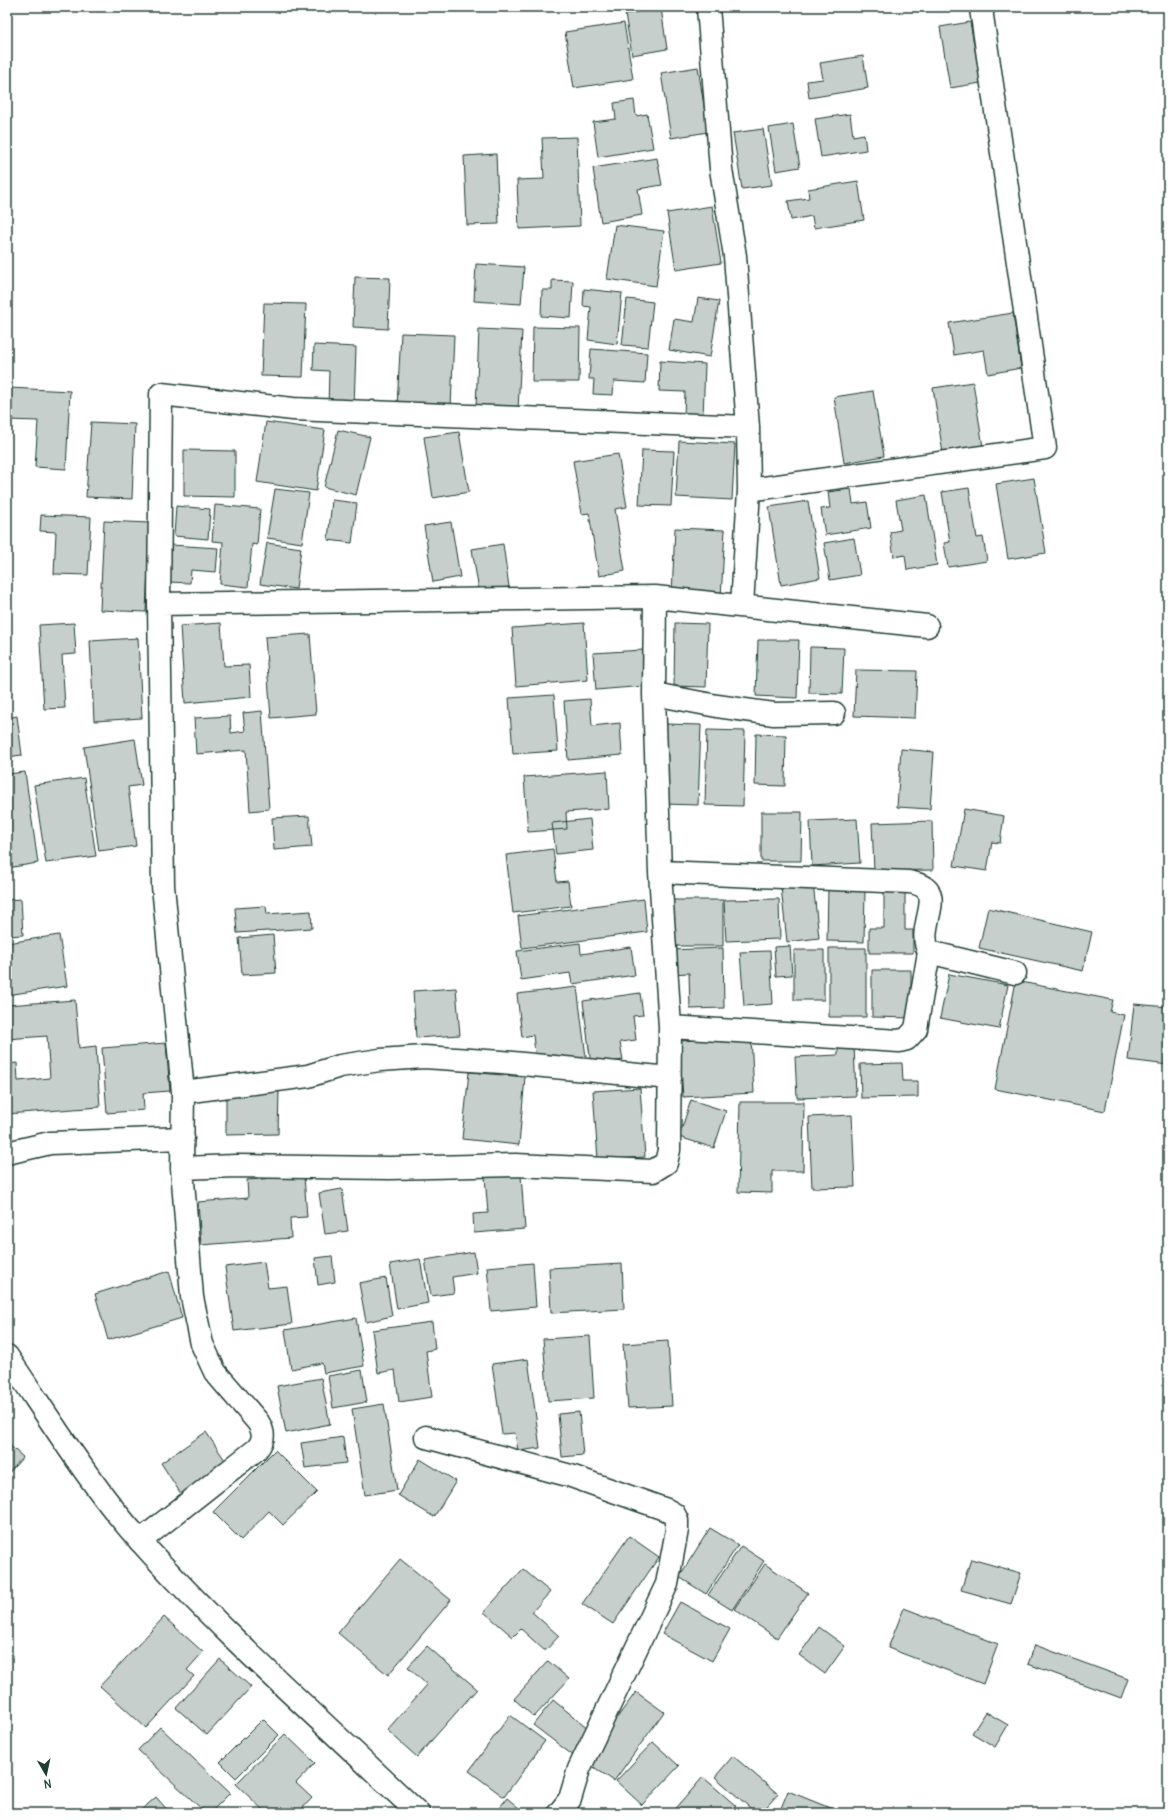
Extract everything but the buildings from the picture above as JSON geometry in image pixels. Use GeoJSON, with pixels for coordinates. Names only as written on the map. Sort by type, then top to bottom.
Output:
{"type":"FeatureCollection","features":[{"type":"Feature","properties":{"kind":"street"},"geometry":{"type":"LineString","coordinates":[[708,7],[722,169],[735,256],[748,427],[749,490],[742,606]]}},
{"type":"Feature","properties":{"kind":"street"},"geometry":{"type":"LineString","coordinates":[[749,490],[1045,448],[982,9],[984,7]]}},
{"type":"Feature","properties":{"kind":"street"},"geometry":{"type":"LineString","coordinates":[[140,1541],[257,1449],[262,1443],[263,1436],[262,1429],[258,1422],[216,1372],[202,1344],[192,1297],[182,1168],[183,1092],[162,886],[159,604],[161,394],[293,410],[748,427]]}},
{"type":"Feature","properties":{"kind":"street"},"geometry":{"type":"LineString","coordinates":[[159,604],[655,597],[927,626]]}},
{"type":"Feature","properties":{"kind":"street"},"geometry":{"type":"LineString","coordinates":[[182,1168],[236,1166],[390,1168],[515,1165],[653,1171],[666,1163],[669,1150],[670,1027],[660,872],[654,694],[655,597]]}},
{"type":"Feature","properties":{"kind":"street"},"geometry":{"type":"LineString","coordinates":[[654,694],[717,706],[774,714],[834,713]]}},
{"type":"Feature","properties":{"kind":"street"},"geometry":{"type":"LineString","coordinates":[[660,872],[909,882],[920,884],[928,888],[931,896],[925,935],[925,945],[929,952],[916,1029],[907,1039],[899,1041],[670,1027]]}},
{"type":"Feature","properties":{"kind":"street"},"geometry":{"type":"LineString","coordinates":[[929,952],[1015,973]]}},
{"type":"Feature","properties":{"kind":"street"},"geometry":{"type":"LineString","coordinates":[[183,1092],[308,1076],[340,1066],[373,1061],[424,1058],[502,1062],[670,1078]]}},
{"type":"Feature","properties":{"kind":"street"},"geometry":{"type":"LineString","coordinates":[[7,1153],[50,1143],[183,1138]]}},
{"type":"Feature","properties":{"kind":"street"},"geometry":{"type":"LineString","coordinates":[[7,1356],[96,1487],[140,1541],[237,1640],[418,1813]]}},
{"type":"Feature","properties":{"kind":"street"},"geometry":{"type":"LineString","coordinates":[[426,1437],[591,1482],[667,1510],[674,1514],[677,1520],[677,1530],[667,1584],[586,1755],[570,1798],[559,1813]]}}]}
